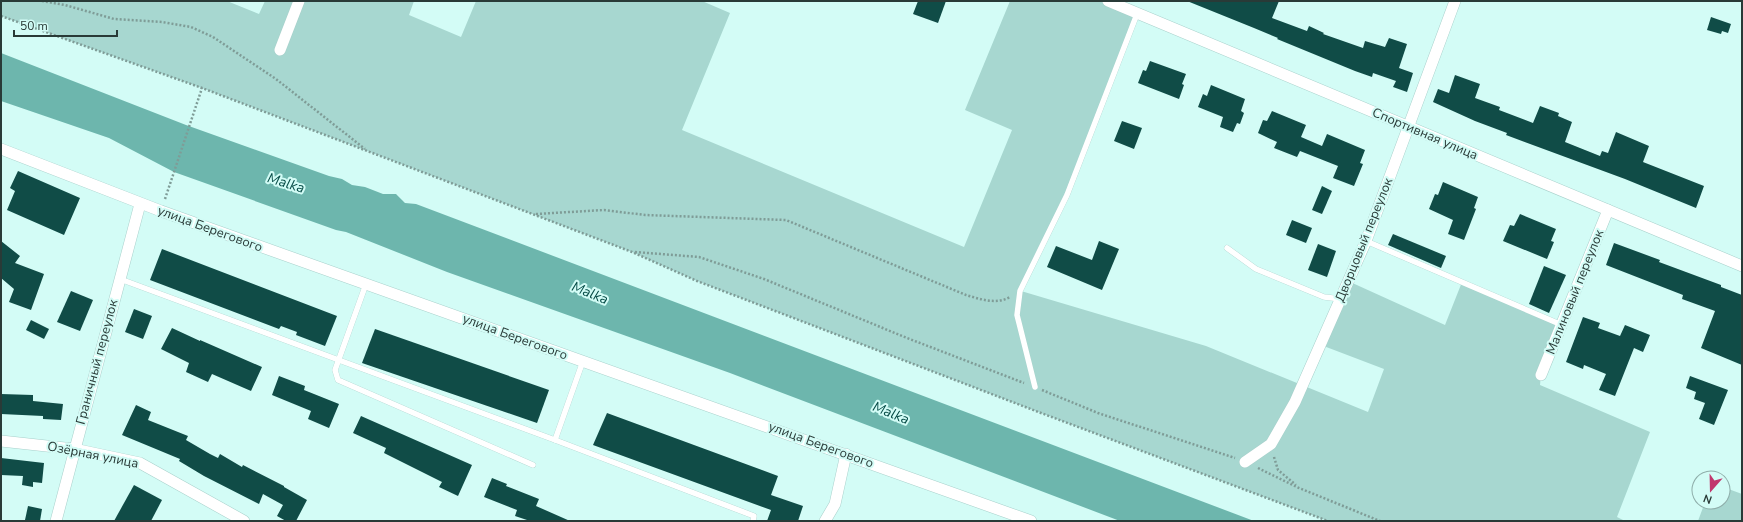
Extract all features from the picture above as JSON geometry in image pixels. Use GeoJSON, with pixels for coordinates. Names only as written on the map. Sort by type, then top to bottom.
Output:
{"type":"FeatureCollection","features":[{"type":"Feature","properties":{"kind":"street"},"geometry":{"type":"LineString","coordinates":[[280,50],[299,1]]}},
{"type":"Feature","properties":{"kind":"street","name":"Спортивная улица"},"geometry":{"type":"LineString","coordinates":[[1108,1],[1742,266]]}},
{"type":"Feature","properties":{"kind":"street","name":"Дворцовый переулок"},"geometry":{"type":"LineString","coordinates":[[1245,462],[1271,444],[1295,402],[1366,241],[1454,1]]}},
{"type":"Feature","properties":{"kind":"street","name":"улица Берегового"},"geometry":{"type":"LineString","coordinates":[[1,149],[140,204],[1031,521]]}},
{"type":"Feature","properties":{"kind":"street","name":"Граничный переулок"},"geometry":{"type":"LineString","coordinates":[[56,521],[140,204]]}},
{"type":"Feature","properties":{"kind":"street","name":"Малиновый переулок"},"geometry":{"type":"LineString","coordinates":[[1541,374],[1608,210]]}},
{"type":"Feature","properties":{"kind":"street","name":"Озёрная улица"},"geometry":{"type":"LineString","coordinates":[[1,441],[74,449],[140,463],[244,521]]}},
{"type":"Feature","properties":{"kind":"street"},"geometry":{"type":"LineString","coordinates":[[825,521],[835,504],[846,454]]}},
{"type":"Feature","properties":{"kind":"lane"},"geometry":{"type":"LineString","coordinates":[[1035,387],[1017,315],[1020,291],[1066,195],[1136,14]]}},
{"type":"Feature","properties":{"kind":"lane"},"geometry":{"type":"LineString","coordinates":[[1366,241],[1562,325]]}},
{"type":"Feature","properties":{"kind":"lane"},"geometry":{"type":"LineString","coordinates":[[1227,248],[1256,269],[1324,296],[1341,299]]}},
{"type":"Feature","properties":{"kind":"lane"},"geometry":{"type":"LineString","coordinates":[[120,279],[555,440],[754,516],[753,521]]}},
{"type":"Feature","properties":{"kind":"lane"},"geometry":{"type":"LineString","coordinates":[[366,284],[335,370],[338,380],[533,466]]}},
{"type":"Feature","properties":{"kind":"lane"},"geometry":{"type":"LineString","coordinates":[[555,440],[583,361]]}},
{"type":"Feature","properties":{"kind":"path"},"geometry":{"type":"LineString","coordinates":[[42,1],[65,4],[114,19],[162,22],[191,27],[213,37],[276,79],[367,151]]}},
{"type":"Feature","properties":{"kind":"path"},"geometry":{"type":"LineString","coordinates":[[1,16],[202,88],[534,214],[632,252],[704,284],[1048,416],[1328,521]]}},
{"type":"Feature","properties":{"kind":"path"},"geometry":{"type":"LineString","coordinates":[[161,211],[202,88]]}},
{"type":"Feature","properties":{"kind":"path"},"geometry":{"type":"LineString","coordinates":[[534,214],[604,210],[645,215],[786,220],[966,295],[989,301],[1005,300],[1020,291]]}},
{"type":"Feature","properties":{"kind":"path"},"geometry":{"type":"LineString","coordinates":[[632,252],[699,257],[764,279],[907,338],[1098,413],[1245,462],[1299,488],[1380,521]]}},
{"type":"Feature","properties":{"kind":"path"},"geometry":{"type":"LineString","coordinates":[[1271,444],[1278,470],[1299,488]]}},
{"type":"Feature","properties":{"kind":"green space"},"geometry":{"type":"Polygon","coordinates":[[[1,1],[227,1],[259,14],[265,1],[414,1],[409,15],[461,37],[476,1],[702,1],[730,13],[682,130],[964,247],[1012,130],[965,110],[1010,1],[1108,1],[1137,14],[1067,195],[1021,291],[1206,346],[1368,412],[1384,369],[1321,345],[1348,281],[1445,325],[1462,282],[1562,325],[1541,374],[1540,385],[1650,432],[1617,517],[1625,521],[1328,521],[697,281],[632,252],[202,88],[1,16],[1,1]]]}},
{"type":"Feature","properties":{"kind":"green space"},"geometry":{"type":"Polygon","coordinates":[[[1731,490],[1742,494],[1742,521],[1698,521],[1702,510],[1731,510],[1731,490]]]}},
{"type":"Feature","properties":{"kind":"water","name":"Malka"},"geometry":{"type":"Polygon","coordinates":[[[1,53],[186,125],[329,176],[342,179],[352,185],[365,187],[383,194],[396,194],[405,203],[416,204],[1254,521],[1120,521],[730,373],[447,272],[346,232],[336,230],[174,172],[109,138],[1,101],[1,53]]]}},
{"type":"Feature","properties":{"kind":"building"},"geometry":{"type":"Polygon","coordinates":[[[918,1],[946,1],[938,23],[913,14],[918,1]]]}},
{"type":"Feature","properties":{"kind":"building"},"geometry":{"type":"Polygon","coordinates":[[[1187,1],[1279,1],[1272,18],[1307,31],[1309,26],[1324,33],[1323,34],[1363,48],[1365,41],[1385,47],[1389,38],[1407,44],[1399,68],[1413,73],[1407,92],[1393,87],[1396,81],[1373,73],[1372,77],[1355,71],[1187,1]]]}},
{"type":"Feature","properties":{"kind":"building"},"geometry":{"type":"Polygon","coordinates":[[[1711,17],[1731,24],[1728,33],[1722,31],[1721,34],[1707,30],[1711,17]]]}},
{"type":"Feature","properties":{"kind":"building"},"geometry":{"type":"Polygon","coordinates":[[[1150,61],[1186,74],[1179,99],[1138,83],[1143,70],[1146,71],[1150,61]]]}},
{"type":"Feature","properties":{"kind":"building"},"geometry":{"type":"Polygon","coordinates":[[[1455,75],[1480,84],[1475,98],[1500,107],[1499,110],[1533,123],[1540,106],[1559,113],[1558,116],[1572,122],[1565,142],[1600,156],[1602,151],[1608,153],[1616,132],[1649,146],[1643,162],[1704,186],[1696,208],[1625,179],[1506,135],[1507,133],[1475,121],[1433,102],[1438,89],[1449,93],[1455,75]]]}},
{"type":"Feature","properties":{"kind":"building"},"geometry":{"type":"Polygon","coordinates":[[[1211,85],[1245,99],[1241,111],[1244,113],[1240,124],[1237,123],[1233,132],[1220,127],[1223,117],[1198,107],[1203,94],[1207,96],[1211,85]]]}},
{"type":"Feature","properties":{"kind":"building"},"geometry":{"type":"Polygon","coordinates":[[[1272,111],[1306,125],[1301,137],[1322,146],[1327,134],[1365,150],[1360,163],[1363,164],[1354,186],[1333,178],[1338,166],[1300,151],[1297,157],[1274,148],[1277,142],[1258,133],[1263,120],[1267,121],[1272,111]]]}},
{"type":"Feature","properties":{"kind":"building"},"geometry":{"type":"Polygon","coordinates":[[[1122,121],[1142,128],[1134,149],[1114,141],[1122,121]]]}},
{"type":"Feature","properties":{"kind":"building"},"geometry":{"type":"Polygon","coordinates":[[[18,171],[80,198],[64,235],[7,210],[15,191],[10,188],[18,171]]]}},
{"type":"Feature","properties":{"kind":"building"},"geometry":{"type":"Polygon","coordinates":[[[1443,182],[1478,197],[1474,208],[1476,209],[1464,240],[1448,234],[1453,220],[1429,209],[1435,194],[1438,195],[1443,182]]]}},
{"type":"Feature","properties":{"kind":"building"},"geometry":{"type":"Polygon","coordinates":[[[1322,186],[1332,191],[1322,214],[1312,210],[1322,186]]]}},
{"type":"Feature","properties":{"kind":"building"},"geometry":{"type":"Polygon","coordinates":[[[1520,214],[1556,229],[1551,241],[1554,242],[1547,259],[1503,241],[1510,225],[1514,226],[1520,214]]]}},
{"type":"Feature","properties":{"kind":"building"},"geometry":{"type":"Polygon","coordinates":[[[1292,220],[1312,228],[1306,243],[1286,235],[1292,220]]]}},
{"type":"Feature","properties":{"kind":"building"},"geometry":{"type":"Polygon","coordinates":[[[1393,234],[1446,256],[1441,268],[1388,245],[1393,234]]]}},
{"type":"Feature","properties":{"kind":"building"},"geometry":{"type":"Polygon","coordinates":[[[1,241],[20,256],[15,263],[44,274],[31,310],[9,302],[14,289],[1,278],[1,241]]]}},
{"type":"Feature","properties":{"kind":"building"},"geometry":{"type":"Polygon","coordinates":[[[1099,241],[1119,249],[1102,290],[1047,267],[1056,246],[1092,260],[1099,241]]]}},
{"type":"Feature","properties":{"kind":"building"},"geometry":{"type":"Polygon","coordinates":[[[1614,243],[1660,260],[1659,262],[1721,285],[1721,287],[1742,295],[1742,365],[1701,348],[1715,311],[1682,299],[1683,295],[1606,265],[1614,243]]]}},
{"type":"Feature","properties":{"kind":"building"},"geometry":{"type":"Polygon","coordinates":[[[1318,244],[1336,251],[1327,277],[1308,270],[1318,244]]]}},
{"type":"Feature","properties":{"kind":"building"},"geometry":{"type":"Polygon","coordinates":[[[162,249],[337,316],[325,346],[296,335],[297,332],[281,326],[279,329],[150,280],[162,249]]]}},
{"type":"Feature","properties":{"kind":"building"},"geometry":{"type":"Polygon","coordinates":[[[1544,266],[1566,275],[1549,313],[1529,304],[1544,266]]]}},
{"type":"Feature","properties":{"kind":"building"},"geometry":{"type":"Polygon","coordinates":[[[71,291],[93,300],[80,331],[57,322],[71,291]]]}},
{"type":"Feature","properties":{"kind":"building"},"geometry":{"type":"Polygon","coordinates":[[[134,309],[152,316],[143,339],[125,332],[134,309]]]}},
{"type":"Feature","properties":{"kind":"building"},"geometry":{"type":"Polygon","coordinates":[[[1583,317],[1600,323],[1598,328],[1620,336],[1625,325],[1650,335],[1643,352],[1634,348],[1615,396],[1599,390],[1606,374],[1584,365],[1583,369],[1566,362],[1583,317]]]}},
{"type":"Feature","properties":{"kind":"building"},"geometry":{"type":"Polygon","coordinates":[[[31,320],[49,329],[44,339],[26,330],[31,320]]]}},
{"type":"Feature","properties":{"kind":"building"},"geometry":{"type":"Polygon","coordinates":[[[172,328],[262,367],[251,391],[212,374],[208,382],[186,372],[189,363],[161,349],[172,328]]]}},
{"type":"Feature","properties":{"kind":"building"},"geometry":{"type":"Polygon","coordinates":[[[375,329],[549,390],[537,423],[362,363],[375,329]]]}},
{"type":"Feature","properties":{"kind":"building"},"geometry":{"type":"Polygon","coordinates":[[[279,376],[305,386],[304,390],[339,404],[329,428],[308,419],[311,411],[272,395],[279,376]]]}},
{"type":"Feature","properties":{"kind":"building"},"geometry":{"type":"Polygon","coordinates":[[[1690,376],[1728,390],[1714,425],[1699,419],[1705,403],[1694,399],[1696,392],[1686,388],[1690,376]]]}},
{"type":"Feature","properties":{"kind":"building"},"geometry":{"type":"Polygon","coordinates":[[[1,394],[33,395],[33,401],[63,404],[61,420],[43,419],[43,416],[1,414],[1,394]]]}},
{"type":"Feature","properties":{"kind":"building"},"geometry":{"type":"Polygon","coordinates":[[[136,405],[151,412],[148,420],[188,436],[186,440],[210,454],[218,458],[220,454],[242,467],[243,465],[284,486],[307,500],[296,521],[286,521],[277,516],[283,505],[263,494],[259,504],[204,476],[179,461],[180,459],[122,435],[136,405]]]}},
{"type":"Feature","properties":{"kind":"building"},"geometry":{"type":"Polygon","coordinates":[[[607,413],[778,476],[771,495],[803,506],[798,521],[767,521],[771,510],[593,445],[607,413]]]}},
{"type":"Feature","properties":{"kind":"building"},"geometry":{"type":"Polygon","coordinates":[[[361,416],[472,465],[458,496],[439,487],[442,482],[384,453],[386,448],[353,433],[361,416]]]}},
{"type":"Feature","properties":{"kind":"building"},"geometry":{"type":"Polygon","coordinates":[[[1,458],[44,463],[42,483],[33,482],[33,487],[22,485],[23,476],[1,475],[1,458]]]}},
{"type":"Feature","properties":{"kind":"building"},"geometry":{"type":"Polygon","coordinates":[[[492,478],[507,484],[506,486],[539,499],[536,506],[570,521],[530,521],[515,516],[517,510],[484,497],[492,478]]]}},
{"type":"Feature","properties":{"kind":"building"},"geometry":{"type":"Polygon","coordinates":[[[134,485],[162,500],[151,521],[114,521],[134,485]]]}},
{"type":"Feature","properties":{"kind":"building"},"geometry":{"type":"Polygon","coordinates":[[[28,506],[42,509],[40,521],[25,520],[28,506]]]}}]}
